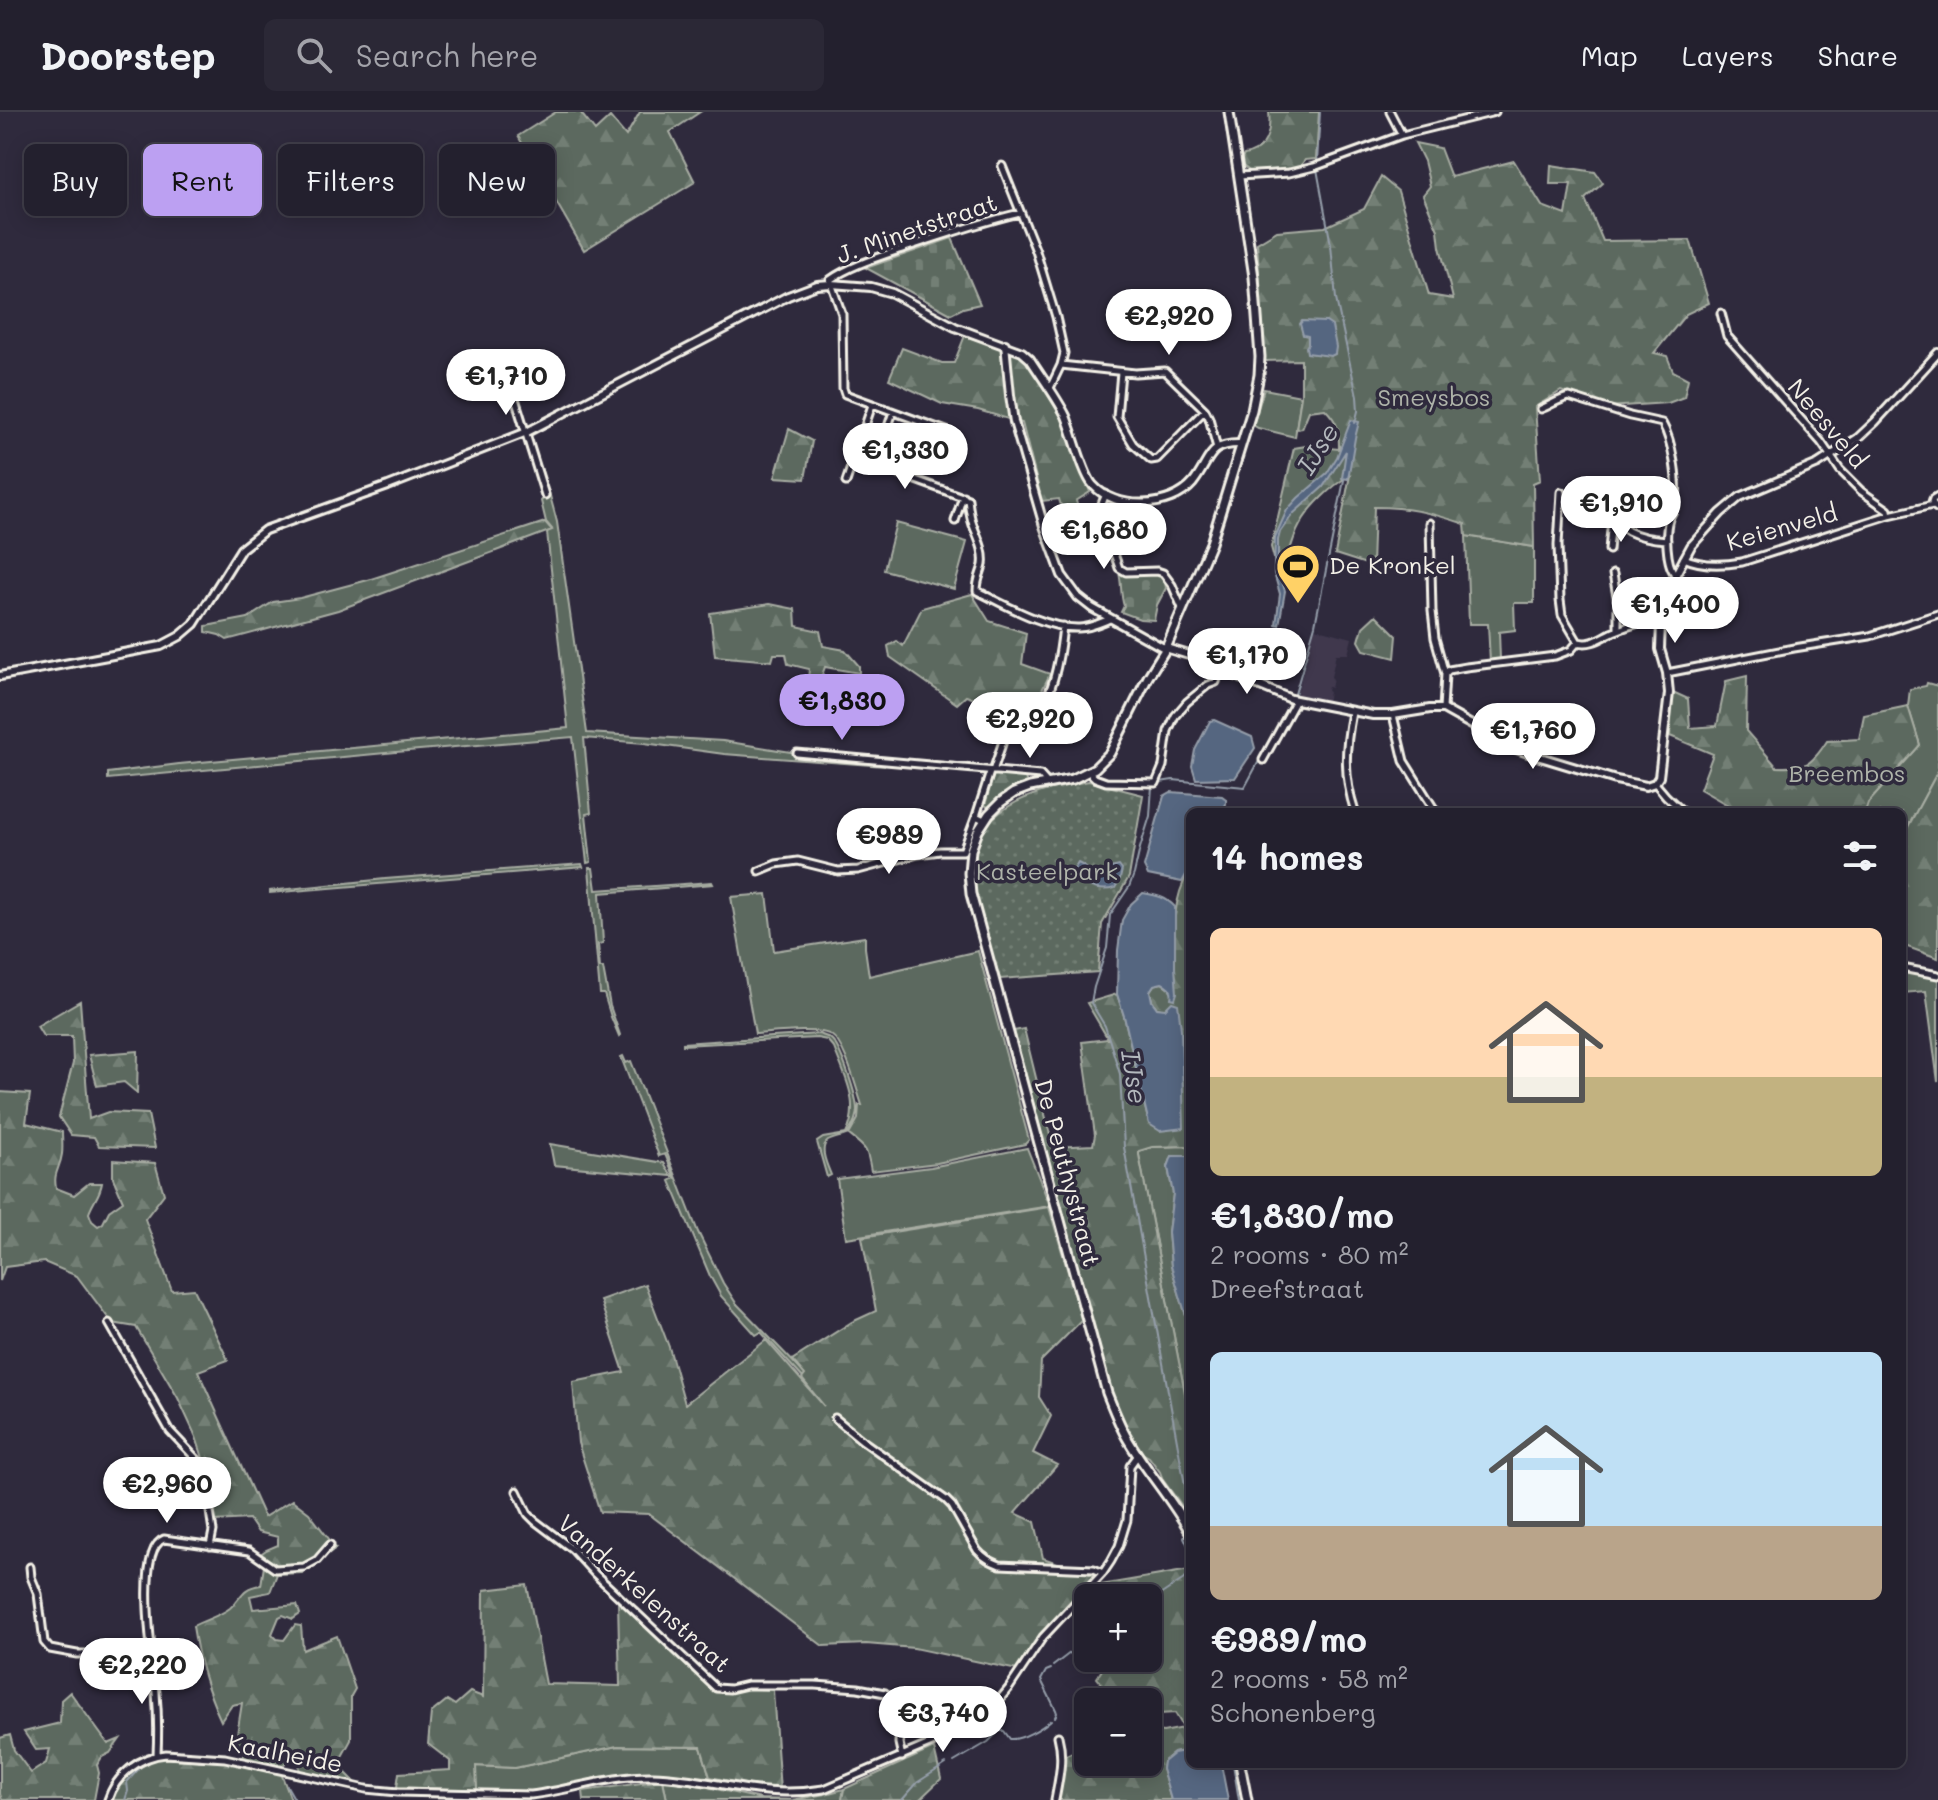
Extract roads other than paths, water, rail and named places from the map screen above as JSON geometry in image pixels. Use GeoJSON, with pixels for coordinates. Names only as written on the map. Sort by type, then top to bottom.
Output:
{"type":"FeatureCollection","features":[{"type":"Feature","properties":{"kind":"main road","name":"De Peuthystraat"},"geometry":{"type":"LineString","coordinates":[[1186,1524],[1120,1426],[1101,1372],[971,894],[969,873],[971,850],[980,818],[1014,793],[1073,779],[1105,759],[1166,648],[1205,559],[1256,395],[1260,357],[1254,277],[1229,112]]}},
{"type":"Feature","properties":{"kind":"main road"},"geometry":{"type":"LineString","coordinates":[[1241,1768],[1247,1800]]}},
{"type":"Feature","properties":{"kind":"street"},"geometry":{"type":"LineString","coordinates":[[1390,112],[1402,135]]}},
{"type":"Feature","properties":{"kind":"street"},"geometry":{"type":"LineString","coordinates":[[1239,176],[1289,173],[1318,166],[1402,135],[1495,112]]}},
{"type":"Feature","properties":{"kind":"street","name":"J. Minetstraat"},"geometry":{"type":"LineString","coordinates":[[1002,166],[1036,251],[1052,303],[1064,353],[1061,365]]}},
{"type":"Feature","properties":{"kind":"street","name":"J. Minetstraat"},"geometry":{"type":"LineString","coordinates":[[831,284],[832,278],[881,257],[1020,213]]}},
{"type":"Feature","properties":{"kind":"street"},"geometry":{"type":"LineString","coordinates":[[831,284],[842,314],[843,392],[846,396],[953,436]]}},
{"type":"Feature","properties":{"kind":"street"},"geometry":{"type":"LineString","coordinates":[[0,676],[161,646],[194,624],[241,549],[265,530],[527,432],[788,296],[817,285],[871,287],[892,293],[955,327],[1022,352],[1030,359],[1065,415],[1092,484],[1106,494],[1141,503],[1155,503],[1177,496],[1193,483],[1217,448],[1227,444],[1240,448]]}},
{"type":"Feature","properties":{"kind":"street","name":"Neesveld"},"geometry":{"type":"LineString","coordinates":[[1721,313],[1727,336],[1821,442],[1849,481],[1888,510],[1889,515]]}},
{"type":"Feature","properties":{"kind":"street"},"geometry":{"type":"LineString","coordinates":[[1005,344],[1014,422],[1039,511],[1058,566],[1078,597],[1110,619],[1166,648],[1213,662],[1220,668],[1294,700],[1373,715],[1443,709],[1511,747],[1616,780],[1646,786],[1655,783],[1659,777],[1668,705],[1667,673],[1659,641],[1662,618],[1675,574],[1691,546],[1740,497],[1805,470],[1858,438],[1938,353]]}},
{"type":"Feature","properties":{"kind":"street"},"geometry":{"type":"LineString","coordinates":[[1049,389],[1061,365],[1121,372],[1165,371],[1205,410],[1217,448]]}},
{"type":"Feature","properties":{"kind":"street"},"geometry":{"type":"LineString","coordinates":[[1121,372],[1117,417],[1133,444],[1151,460],[1157,459],[1205,410]]}},
{"type":"Feature","properties":{"kind":"street"},"geometry":{"type":"LineString","coordinates":[[513,392],[545,495]]}},
{"type":"Feature","properties":{"kind":"street"},"geometry":{"type":"LineString","coordinates":[[1541,409],[1569,397],[1662,423],[1670,438],[1676,495],[1675,508],[1667,528],[1671,569],[1675,574]]}},
{"type":"Feature","properties":{"kind":"street"},"geometry":{"type":"LineString","coordinates":[[846,482],[872,405]]}},
{"type":"Feature","properties":{"kind":"street"},"geometry":{"type":"LineString","coordinates":[[884,438],[893,412]]}},
{"type":"Feature","properties":{"kind":"street"},"geometry":{"type":"LineString","coordinates":[[855,458],[968,499],[982,558],[977,591],[1013,610],[1063,626],[1089,627],[1110,619]]}},
{"type":"Feature","properties":{"kind":"street"},"geometry":{"type":"LineString","coordinates":[[1561,492],[1558,545],[1560,600],[1562,615],[1578,642]]}},
{"type":"Feature","properties":{"kind":"street"},"geometry":{"type":"LineString","coordinates":[[1106,494],[1099,511],[1119,568],[1126,572],[1163,573],[1182,608]]}},
{"type":"Feature","properties":{"kind":"street"},"geometry":{"type":"LineString","coordinates":[[955,521],[964,496]]}},
{"type":"Feature","properties":{"kind":"street"},"geometry":{"type":"LineString","coordinates":[[1889,515],[1935,507],[1933,499],[1938,496]]}},
{"type":"Feature","properties":{"kind":"street"},"geometry":{"type":"LineString","coordinates":[[1603,503],[1612,519],[1625,530],[1642,537],[1667,540]]}},
{"type":"Feature","properties":{"kind":"street","name":"Keienveld"},"geometry":{"type":"LineString","coordinates":[[1684,557],[1693,562],[1742,562],[1889,515]]}},
{"type":"Feature","properties":{"kind":"street"},"geometry":{"type":"LineString","coordinates":[[1609,550],[1612,519]]}},
{"type":"Feature","properties":{"kind":"street"},"geometry":{"type":"LineString","coordinates":[[1430,523],[1432,611],[1435,638],[1445,674],[1443,709]]}},
{"type":"Feature","properties":{"kind":"street"},"geometry":{"type":"LineString","coordinates":[[1610,531],[1625,530]]}},
{"type":"Feature","properties":{"kind":"street"},"geometry":{"type":"LineString","coordinates":[[1613,574],[1618,602],[1618,630]]}},
{"type":"Feature","properties":{"kind":"street"},"geometry":{"type":"LineString","coordinates":[[1667,673],[1870,636],[1938,614]]}},
{"type":"Feature","properties":{"kind":"street"},"geometry":{"type":"LineString","coordinates":[[1578,642],[1596,641],[1618,630],[1662,618]]}},
{"type":"Feature","properties":{"kind":"street","name":"De Peuthystraat"},"geometry":{"type":"LineString","coordinates":[[980,818],[991,772],[1011,717],[1036,709],[1046,697],[1058,663],[1063,626]]}},
{"type":"Feature","properties":{"kind":"street"},"geometry":{"type":"LineString","coordinates":[[1445,674],[1449,670],[1555,656],[1571,650],[1578,642]]}},
{"type":"Feature","properties":{"kind":"street"},"geometry":{"type":"LineString","coordinates":[[1088,772],[1106,782],[1157,782],[1168,731],[1175,716],[1197,693],[1216,682],[1220,668]]}},
{"type":"Feature","properties":{"kind":"street"},"geometry":{"type":"LineString","coordinates":[[1263,760],[1294,700]]}},
{"type":"Feature","properties":{"kind":"street"},"geometry":{"type":"LineString","coordinates":[[1352,712],[1345,765],[1354,808]]}},
{"type":"Feature","properties":{"kind":"street"},"geometry":{"type":"LineString","coordinates":[[1393,715],[1404,761],[1433,808]]}},
{"type":"Feature","properties":{"kind":"street"},"geometry":{"type":"LineString","coordinates":[[797,753],[1040,775],[1048,784]]}},
{"type":"Feature","properties":{"kind":"street"},"geometry":{"type":"LineString","coordinates":[[1655,783],[1679,808]]}},
{"type":"Feature","properties":{"kind":"street"},"geometry":{"type":"LineString","coordinates":[[759,871],[776,864],[798,861],[838,871],[858,870],[918,854],[963,851],[980,818]]}},
{"type":"Feature","properties":{"kind":"street"},"geometry":{"type":"LineString","coordinates":[[1906,969],[1938,975]]}},
{"type":"Feature","properties":{"kind":"street"},"geometry":{"type":"LineString","coordinates":[[109,1323],[170,1431],[203,1466],[213,1531],[210,1546]]}},
{"type":"Feature","properties":{"kind":"street"},"geometry":{"type":"LineString","coordinates":[[835,1418],[946,1500],[977,1550],[990,1561],[1000,1565],[1094,1569],[1103,1573]]}},
{"type":"Feature","properties":{"kind":"street","name":"Kaalheide"},"geometry":{"type":"LineString","coordinates":[[157,1755],[225,1758],[366,1789],[398,1792],[505,1795],[552,1792],[612,1779],[649,1776],[767,1795],[805,1794],[824,1789],[971,1725],[991,1710],[1043,1637],[1103,1573],[1115,1553],[1124,1532],[1130,1466],[1138,1455]]}},
{"type":"Feature","properties":{"kind":"street","name":"Vanderkelenstraat"},"geometry":{"type":"LineString","coordinates":[[517,1491],[528,1514],[535,1521],[572,1549],[716,1688],[815,1685],[885,1693],[894,1699],[901,1715],[899,1743],[902,1757]]}},
{"type":"Feature","properties":{"kind":"street"},"geometry":{"type":"LineString","coordinates":[[108,1800],[116,1781],[125,1771],[157,1755],[158,1729],[147,1599],[155,1545],[164,1539],[249,1551],[275,1569],[304,1567],[317,1560],[330,1545]]}},
{"type":"Feature","properties":{"kind":"street"},"geometry":{"type":"LineString","coordinates":[[30,1567],[38,1594],[44,1642],[50,1649],[77,1654],[130,1654],[152,1661]]}},
{"type":"Feature","properties":{"kind":"street"},"geometry":{"type":"LineString","coordinates":[[1055,1800],[1061,1756],[1058,1736]]}},
{"type":"Feature","properties":{"kind":"water"},"geometry":{"type":"Polygon","coordinates":[[[1302,321],[1326,322],[1332,326],[1335,354],[1307,353],[1308,336],[1303,335],[1302,321]]]}},
{"type":"Feature","properties":{"kind":"water"},"geometry":{"type":"Polygon","coordinates":[[[1351,420],[1359,422],[1348,479],[1342,478],[1346,451],[1323,487],[1293,514],[1280,532],[1278,567],[1285,591],[1279,625],[1276,624],[1280,594],[1274,573],[1275,537],[1287,510],[1327,473],[1337,457],[1351,420]]]}},
{"type":"Feature","properties":{"kind":"water"},"geometry":{"type":"Polygon","coordinates":[[[1210,721],[1252,737],[1255,748],[1235,778],[1196,779],[1192,766],[1195,750],[1210,721]]]}},
{"type":"Feature","properties":{"kind":"water"},"geometry":{"type":"Polygon","coordinates":[[[1171,792],[1222,796],[1226,799],[1224,808],[1186,808],[1186,875],[1182,882],[1148,875],[1144,867],[1164,796],[1171,792]]]}},
{"type":"Feature","properties":{"kind":"water"},"geometry":{"type":"Polygon","coordinates":[[[1078,863],[1098,876],[1109,874],[1110,868],[1119,866],[1122,870],[1120,879],[1115,888],[1103,890],[1091,887],[1073,871],[1078,863]]]}},
{"type":"Feature","properties":{"kind":"water"},"geometry":{"type":"Polygon","coordinates":[[[1143,893],[1160,897],[1175,907],[1177,993],[1175,999],[1171,998],[1170,989],[1162,983],[1154,985],[1150,991],[1157,1008],[1165,1009],[1172,1002],[1178,1004],[1184,1128],[1160,1131],[1149,1124],[1117,994],[1122,920],[1131,904],[1143,893]]]}},
{"type":"Feature","properties":{"kind":"water"},"geometry":{"type":"Polygon","coordinates":[[[1172,1156],[1186,1156],[1186,1316],[1171,1266],[1168,1232],[1173,1194],[1168,1167],[1172,1156]]]}},
{"type":"Feature","properties":{"kind":"water"},"geometry":{"type":"Polygon","coordinates":[[[1186,1751],[1186,1768],[1222,1768],[1228,1800],[1171,1800],[1162,1769],[1163,1762],[1174,1753],[1186,1751]]]}},
{"type":"Feature","properties":{"kind":"waterway","name":"IJse"},"geometry":{"type":"LineString","coordinates":[[1317,163],[1320,112]]}},
{"type":"Feature","properties":{"kind":"waterway","name":"IJse"},"geometry":{"type":"LineString","coordinates":[[1317,169],[1331,245],[1336,299],[1357,396],[1355,423]]}},
{"type":"Feature","properties":{"kind":"waterway"},"geometry":{"type":"LineString","coordinates":[[1160,782],[1173,780],[1245,787],[1295,694],[1315,625],[1344,480]]}},
{"type":"Feature","properties":{"kind":"waterway","name":"IJse"},"geometry":{"type":"LineString","coordinates":[[1152,786],[1150,816],[1134,874],[1110,915],[1107,948],[1091,1003],[1105,1026],[1120,1074],[1124,1147],[1186,1491]]}},
{"type":"Feature","properties":{"kind":"waterway","name":"IJse"},"geometry":{"type":"LineString","coordinates":[[1186,1533],[1186,1541]]}},
{"type":"Feature","properties":{"kind":"waterway"},"geometry":{"type":"LineString","coordinates":[[1162,1594],[1186,1578]]}},
{"type":"Feature","properties":{"kind":"waterway"},"geometry":{"type":"LineString","coordinates":[[1053,1666],[1074,1650]]}},
{"type":"Feature","properties":{"kind":"waterway"},"geometry":{"type":"LineString","coordinates":[[1051,1669],[1041,1680],[1056,1710],[1055,1717]]}},
{"type":"Feature","properties":{"kind":"waterway"},"geometry":{"type":"LineString","coordinates":[[954,1762],[988,1742],[999,1731],[1004,1731],[1010,1739],[1020,1738],[1051,1720]]}},
{"type":"Feature","properties":{"kind":"waterway"},"geometry":{"type":"LineString","coordinates":[[125,1800],[127,1782],[148,1762]]}},
{"type":"Feature","properties":{"kind":"waterway"},"geometry":{"type":"LineString","coordinates":[[902,1800],[918,1782],[946,1764]]}},
{"type":"Feature","properties":{"kind":"waterway","name":"IJse"},"geometry":{"type":"LineString","coordinates":[[1234,1768],[1239,1800]]}},
{"type":"Feature","properties":{"kind":"waterway"},"geometry":{"type":"LineString","coordinates":[[287,1786],[295,1800]]}},
{"type":"Feature","properties":{"kind":"place","name":"De Kronkel"},"geometry":{"type":"Point","coordinates":[1298,605]}},
{"type":"Feature","properties":{"kind":"park label","name":"Smeysbos"},"geometry":{"type":"Point","coordinates":[1434,398]}},
{"type":"Feature","properties":{"kind":"park label","name":"Breembos"},"geometry":{"type":"Point","coordinates":[1847,774]}},
{"type":"Feature","properties":{"kind":"park label","name":"Kasteelpark"},"geometry":{"type":"Point","coordinates":[1047,872]}}]}
